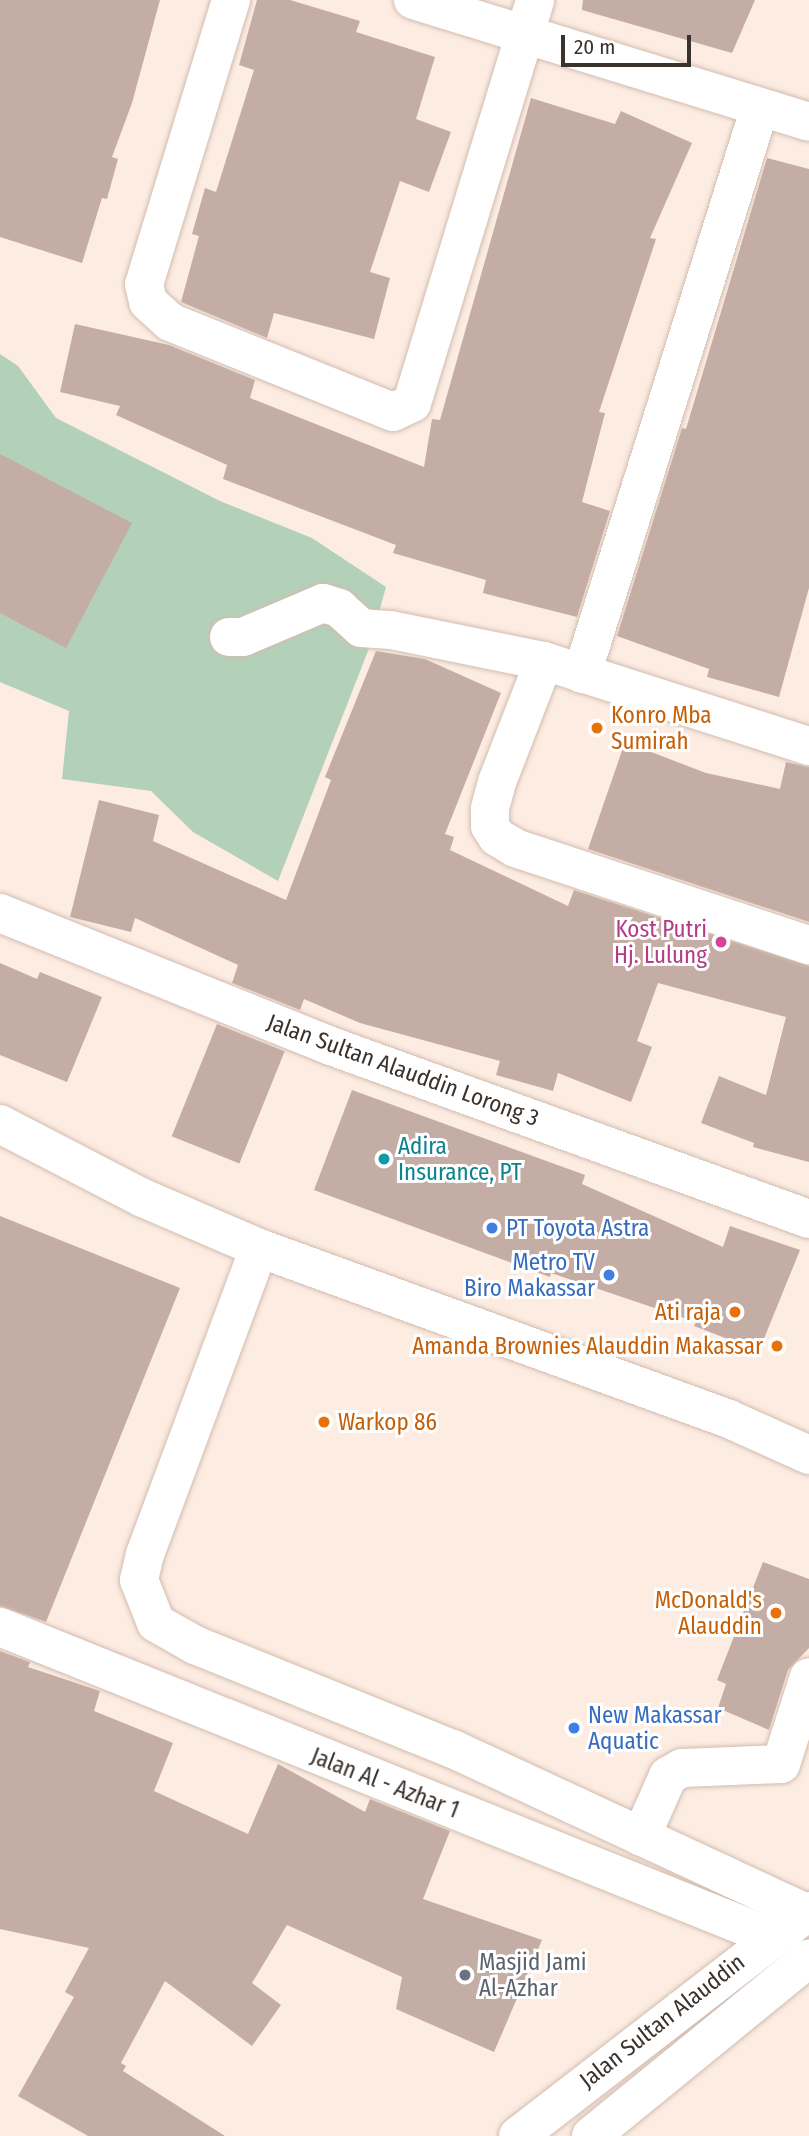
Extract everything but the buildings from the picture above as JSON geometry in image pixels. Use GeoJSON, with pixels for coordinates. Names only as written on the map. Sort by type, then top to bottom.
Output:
{"type":"FeatureCollection","features":[{"type":"Feature","properties":{"kind":"main road"},"geometry":{"type":"LineString","coordinates":[[231,0],[144,284],[148,302],[170,322],[393,412],[412,403],[535,0]]}},
{"type":"Feature","properties":{"kind":"main road"},"geometry":{"type":"LineString","coordinates":[[412,0],[524,37],[809,122]]}},
{"type":"Feature","properties":{"kind":"main road"},"geometry":{"type":"LineString","coordinates":[[582,674],[760,107]]}},
{"type":"Feature","properties":{"kind":"main road"},"geometry":{"type":"LineString","coordinates":[[229,637],[243,637],[323,603],[339,607],[361,628],[544,661],[809,746]]}},
{"type":"Feature","properties":{"kind":"main road"},"geometry":{"type":"LineString","coordinates":[[544,661],[495,791],[490,826],[497,837],[515,848],[809,945]]}},
{"type":"Feature","properties":{"kind":"main road","name":"Jalan Sultan Alauddin Lorong 3"},"geometry":{"type":"LineString","coordinates":[[0,913],[328,1045],[809,1219]]}},
{"type":"Feature","properties":{"kind":"main road"},"geometry":{"type":"LineString","coordinates":[[0,1124],[143,1198],[259,1248],[729,1419],[809,1455]]}},
{"type":"Feature","properties":{"kind":"main road"},"geometry":{"type":"LineString","coordinates":[[259,1248],[145,1554],[139,1580],[156,1623],[195,1645],[453,1749],[807,1912]]}},
{"type":"Feature","properties":{"kind":"main road","name":"Jalan Al - Azhar 1"},"geometry":{"type":"LineString","coordinates":[[0,1627],[771,1937]]}},
{"type":"Feature","properties":{"kind":"main road"},"geometry":{"type":"LineString","coordinates":[[641,1837],[668,1776],[682,1768],[781,1764],[809,1677]]}},
{"type":"Feature","properties":{"kind":"main road","name":"Jalan Sultan Alauddin"},"geometry":{"type":"LineString","coordinates":[[518,2136],[771,1937],[807,1912]]}},
{"type":"Feature","properties":{"kind":"main road","name":"Jalan Sultan Alauddin"},"geometry":{"type":"LineString","coordinates":[[591,2136],[809,1958]]}},
{"type":"Feature","properties":{"kind":"green space"},"geometry":{"type":"Polygon","coordinates":[[[0,354],[18,366],[56,418],[220,501],[312,538],[386,587],[368,651],[278,881],[193,832],[151,791],[62,779],[69,711],[0,682],[0,354]]]}},
{"type":"Feature","properties":{"kind":"place","name":"Konro Mba Sumirah"},"geometry":{"type":"Point","coordinates":[597,728]}},
{"type":"Feature","properties":{"kind":"place","name":"Kost Putri Hj. Lulung"},"geometry":{"type":"Point","coordinates":[721,942]}},
{"type":"Feature","properties":{"kind":"place","name":"Adira Insurance, PT"},"geometry":{"type":"Point","coordinates":[384,1159]}},
{"type":"Feature","properties":{"kind":"place","name":"PT Toyota Astra"},"geometry":{"type":"Point","coordinates":[492,1228]}},
{"type":"Feature","properties":{"kind":"place","name":"Metro TV Biro Makassar"},"geometry":{"type":"Point","coordinates":[609,1275]}},
{"type":"Feature","properties":{"kind":"place","name":"Ati raja"},"geometry":{"type":"Point","coordinates":[735,1312]}},
{"type":"Feature","properties":{"kind":"place","name":"Amanda Brownies Alauddin Makassar"},"geometry":{"type":"Point","coordinates":[777,1346]}},
{"type":"Feature","properties":{"kind":"place","name":"Warkop 86"},"geometry":{"type":"Point","coordinates":[324,1422]}},
{"type":"Feature","properties":{"kind":"place","name":"McDonald's Alauddin"},"geometry":{"type":"Point","coordinates":[776,1613]}},
{"type":"Feature","properties":{"kind":"place","name":"New Makassar Aquatic"},"geometry":{"type":"Point","coordinates":[574,1728]}},
{"type":"Feature","properties":{"kind":"place","name":"Masjid Jami Al-Azhar"},"geometry":{"type":"Point","coordinates":[465,1975]}}]}
